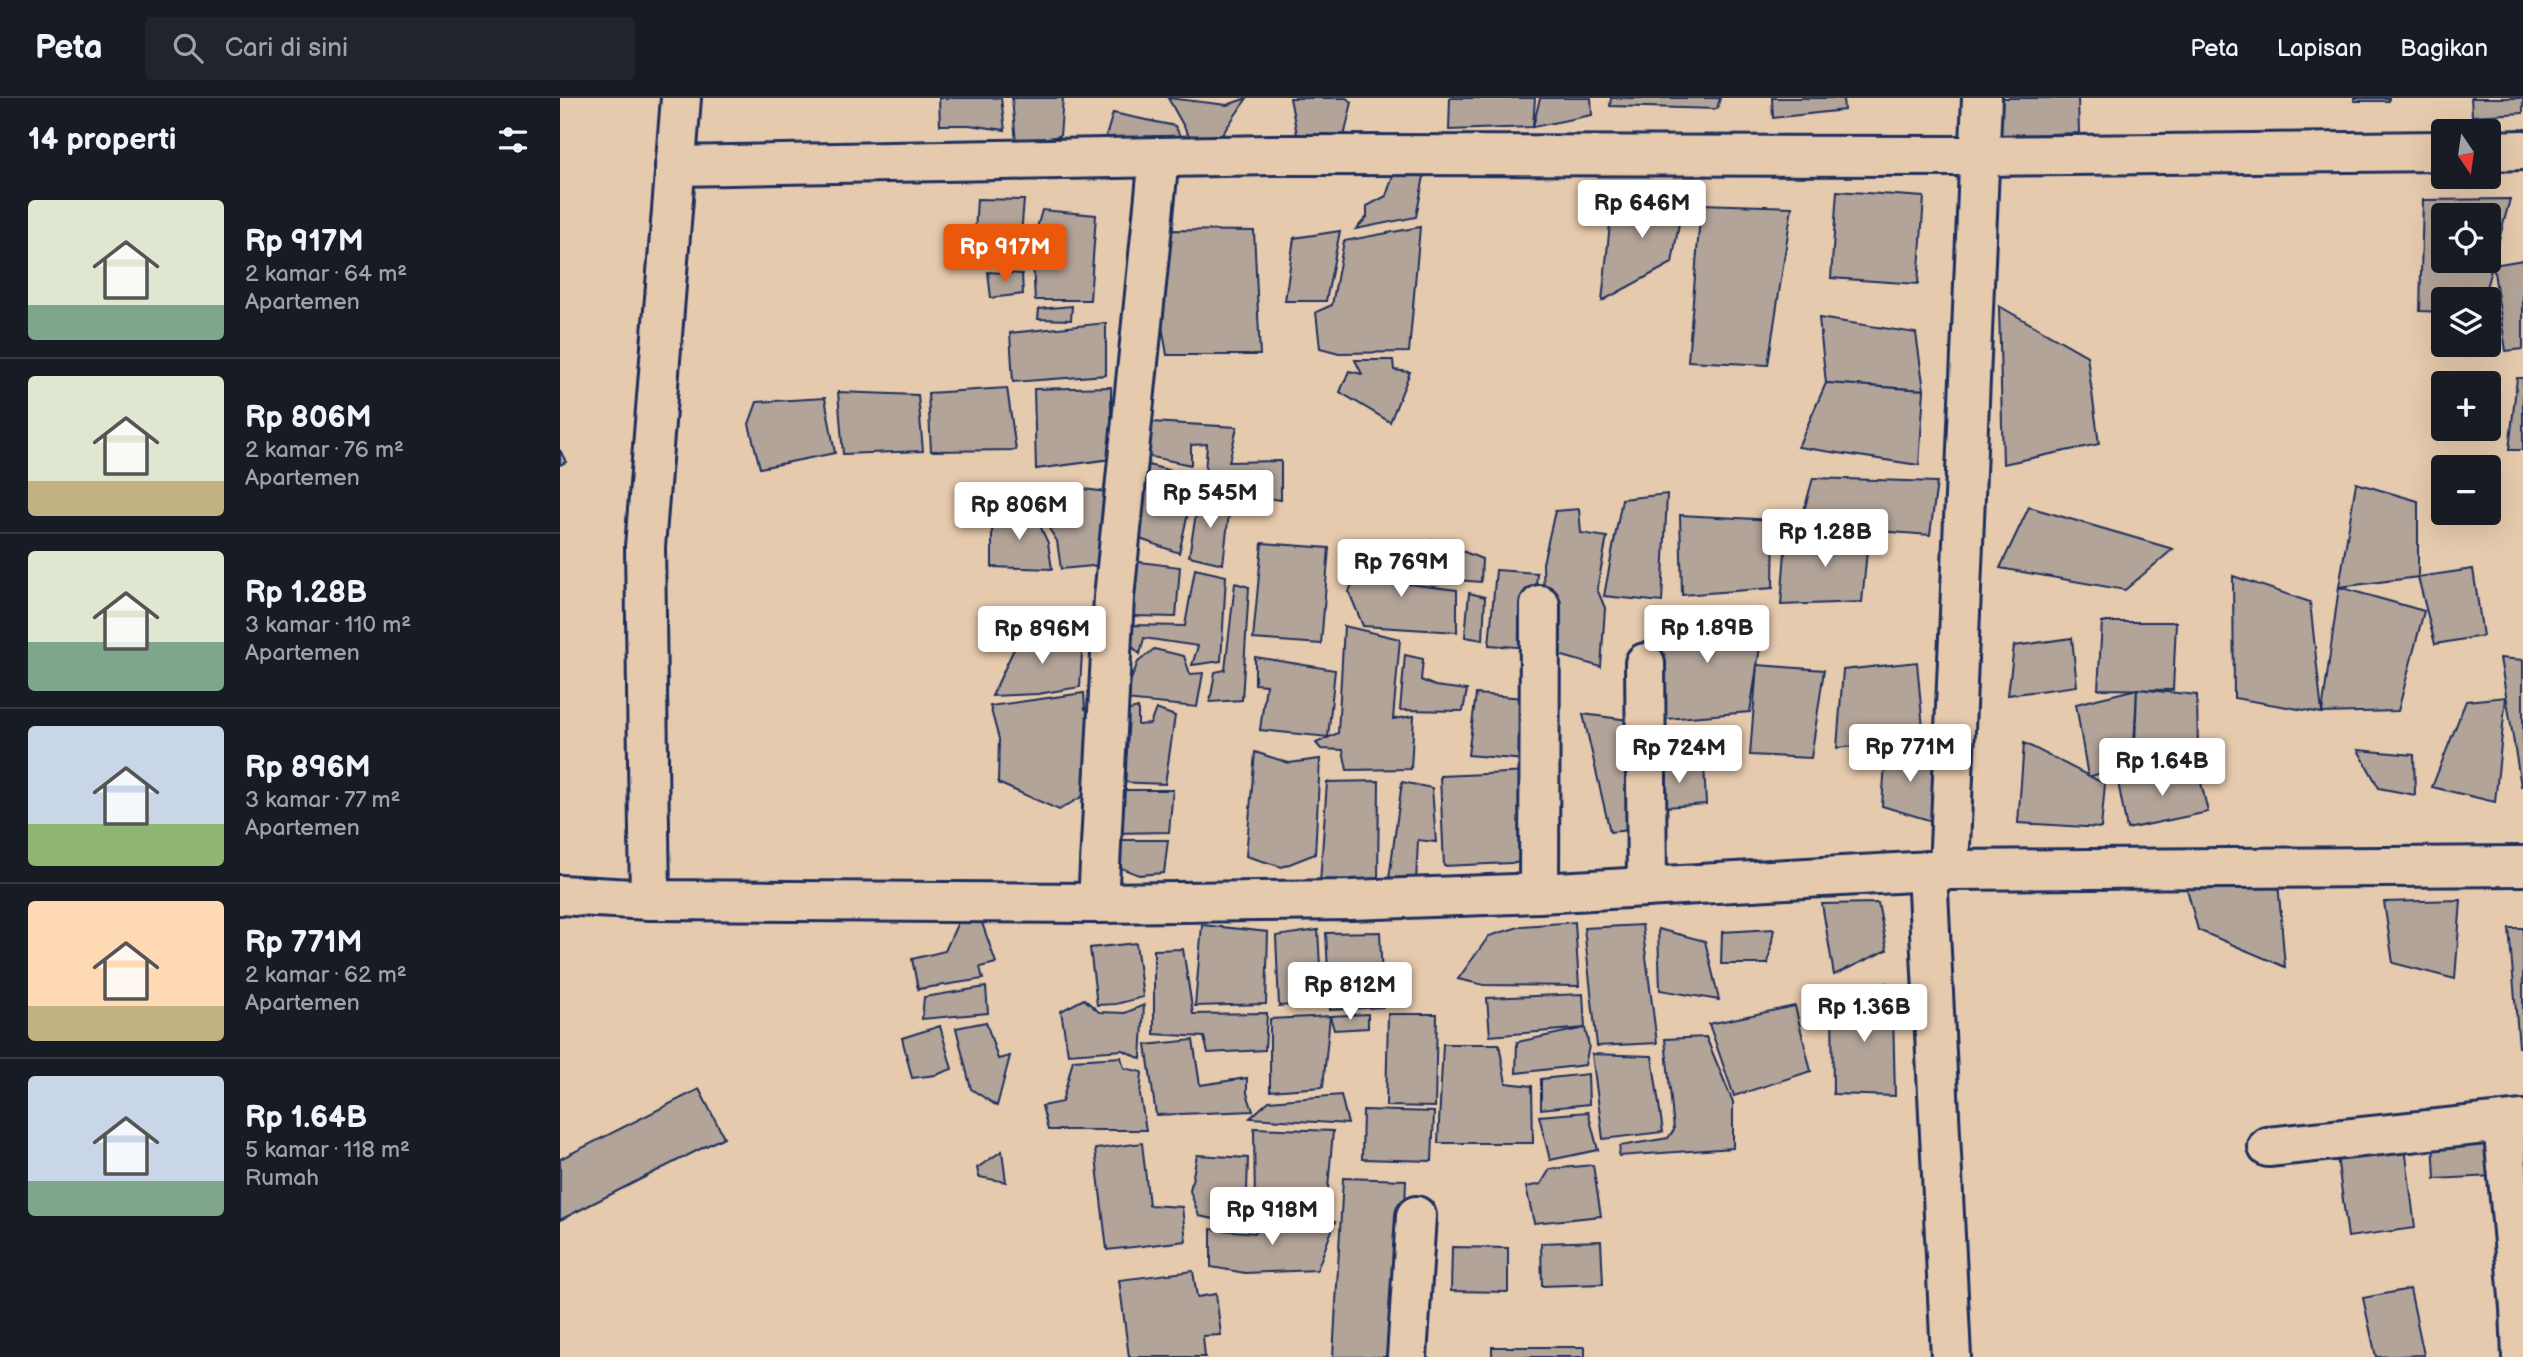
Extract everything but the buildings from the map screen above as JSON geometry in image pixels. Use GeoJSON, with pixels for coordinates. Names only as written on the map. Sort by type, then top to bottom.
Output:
{"type":"FeatureCollection","features":[{"type":"Feature","properties":{"kind":"street"},"geometry":{"type":"LineString","coordinates":[[650,900],[645,547],[681,98]]}},
{"type":"Feature","properties":{"kind":"street"},"geometry":{"type":"LineString","coordinates":[[1951,1357],[1938,870],[1982,98]]}},
{"type":"Feature","properties":{"kind":"street"},"geometry":{"type":"LineString","coordinates":[[2501,150],[2523,150]]}},
{"type":"Feature","properties":{"kind":"street"},"geometry":{"type":"LineString","coordinates":[[675,166],[1272,155],[1979,156],[2431,151]]}},
{"type":"Feature","properties":{"kind":"street"},"geometry":{"type":"LineString","coordinates":[[1098,903],[1114,597],[1159,157]]}},
{"type":"Feature","properties":{"kind":"street"},"geometry":{"type":"LineString","coordinates":[[1539,893],[1540,605]]}},
{"type":"Feature","properties":{"kind":"street"},"geometry":{"type":"LineString","coordinates":[[1645,663],[1647,887]]}},
{"type":"Feature","properties":{"kind":"street"},"geometry":{"type":"LineString","coordinates":[[560,895],[650,900],[1098,903],[1351,900],[1539,893],[1938,870],[2523,866]]}},
{"type":"Feature","properties":{"kind":"street"},"geometry":{"type":"LineString","coordinates":[[2267,1147],[2513,1121],[2522,1357]]}},
{"type":"Feature","properties":{"kind":"street"},"geometry":{"type":"LineString","coordinates":[[1407,1357],[1416,1216]]}}]}
